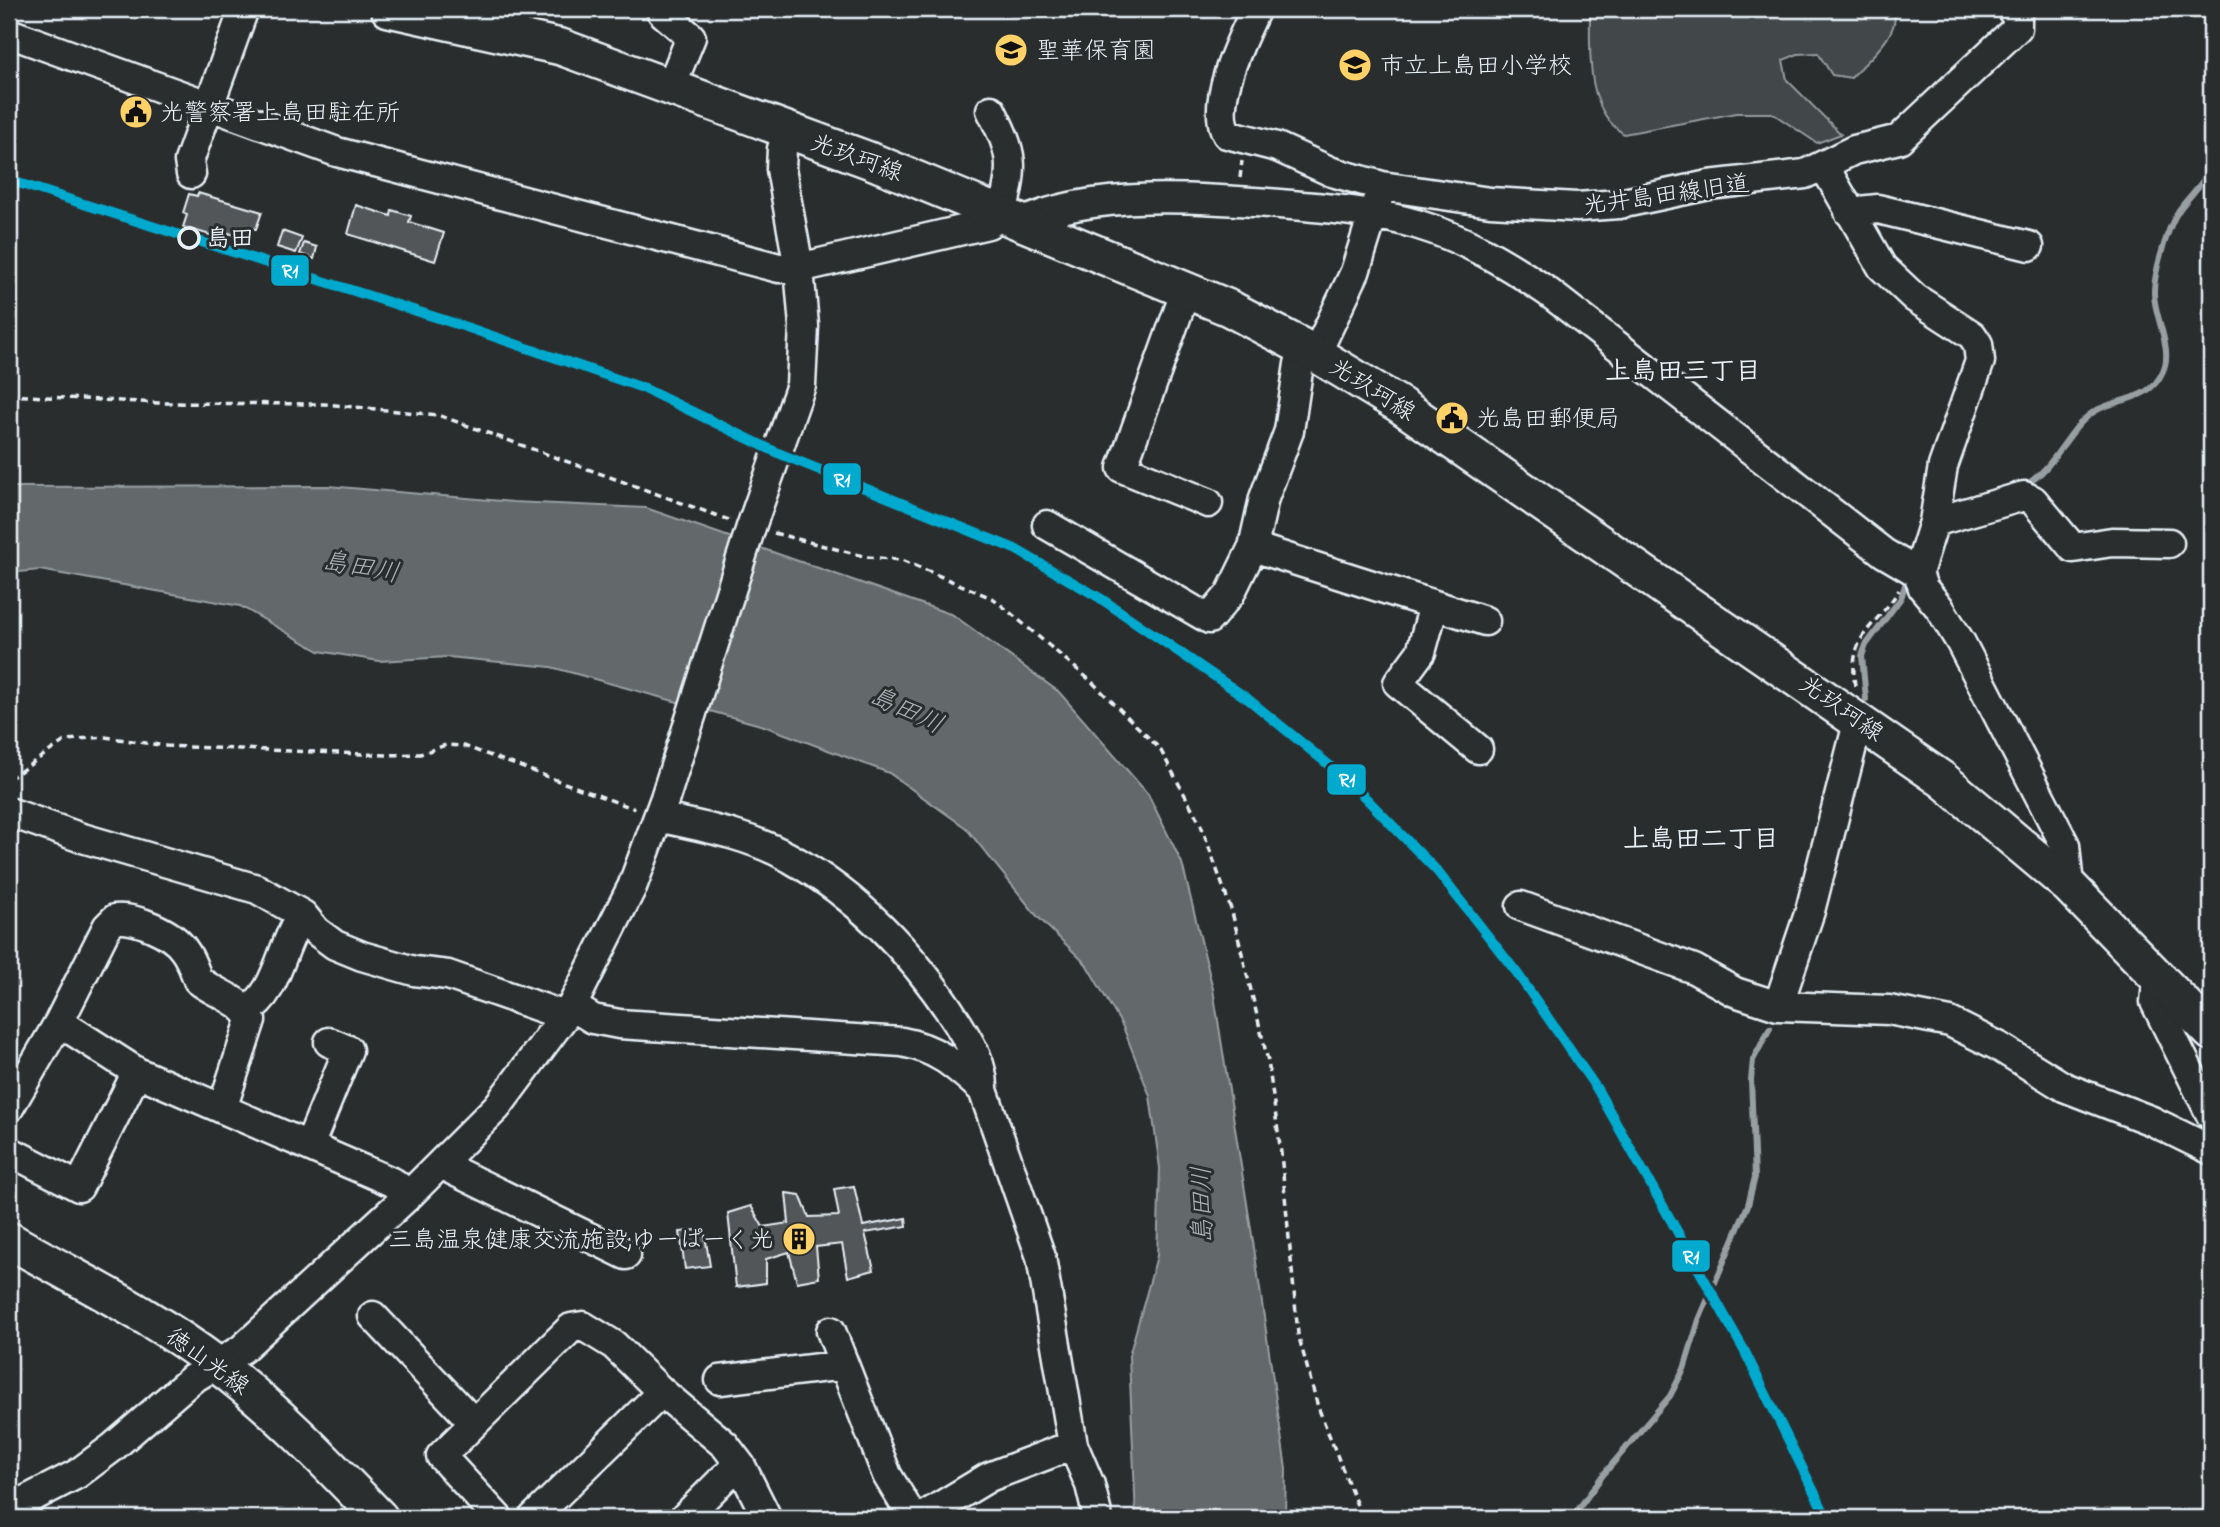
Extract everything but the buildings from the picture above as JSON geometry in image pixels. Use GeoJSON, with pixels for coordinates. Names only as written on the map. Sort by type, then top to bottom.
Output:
{"type":"FeatureCollection","features":[{"type":"Feature","properties":{"kind":"main road","name":"光玖珂線"},"geometry":{"type":"LineString","coordinates":[[389,9],[561,47],[671,86],[874,162],[1186,290],[1229,308],[1311,351],[1400,404],[1943,779],[2069,886],[2211,1032]]}},
{"type":"Feature","properties":{"kind":"main road","name":"徳山光線"},"geometry":{"type":"LineString","coordinates":[[9,1240],[128,1307],[216,1364],[320,1456],[380,1518]]}},
{"type":"Feature","properties":{"kind":"street"},"geometry":{"type":"LineString","coordinates":[[191,174],[189,161],[244,9]]}},
{"type":"Feature","properties":{"kind":"street"},"geometry":{"type":"LineString","coordinates":[[1245,138],[1227,134],[1222,125],[1228,75],[1256,9]]}},
{"type":"Feature","properties":{"kind":"street","name":"光井島田線旧道"},"geometry":{"type":"LineString","coordinates":[[1245,138],[1277,147],[1332,172],[1381,186],[1455,199],[1577,207],[1619,204],[1709,185],[1791,176],[1824,166],[1838,156],[1899,139],[1910,131],[2017,28],[2017,17],[2011,9]]}},
{"type":"Feature","properties":{"kind":"street"},"geometry":{"type":"LineString","coordinates":[[662,12],[685,29],[691,37],[671,86]]}},
{"type":"Feature","properties":{"kind":"street"},"geometry":{"type":"LineString","coordinates":[[9,33],[337,152],[779,268],[799,268],[1012,218],[1162,197],[1374,213],[1419,225],[1490,253],[1548,292],[1910,569],[1961,643],[2065,845],[2069,886]]}},
{"type":"Feature","properties":{"kind":"street"},"geometry":{"type":"LineString","coordinates":[[991,110],[1010,149],[1012,218]]}},
{"type":"Feature","properties":{"kind":"street"},"geometry":{"type":"LineString","coordinates":[[9,1509],[78,1474],[183,1386],[243,1349],[409,1195],[497,1107],[568,1011],[632,887],[662,807],[751,527],[801,385],[804,326],[799,268],[781,169],[782,149],[788,131]]}},
{"type":"Feature","properties":{"kind":"street"},"geometry":{"type":"LineString","coordinates":[[1824,166],[1882,267],[1899,286],[1972,335],[1978,344],[1980,361],[1947,455],[1934,522],[1910,569]]}},
{"type":"Feature","properties":{"kind":"street"},"geometry":{"type":"LineString","coordinates":[[1046,525],[1209,619],[1230,594],[1253,547],[1264,498],[1289,431],[1299,364],[1311,351],[1355,272],[1381,186]]}},
{"type":"Feature","properties":{"kind":"street"},"geometry":{"type":"LineString","coordinates":[[1849,212],[1878,209],[2029,246]]}},
{"type":"Feature","properties":{"kind":"street"},"geometry":{"type":"LineString","coordinates":[[1186,290],[1122,468],[1208,503]]}},
{"type":"Feature","properties":{"kind":"street"},"geometry":{"type":"LineString","coordinates":[[1934,522],[2024,496],[2033,500],[2073,548],[2112,542],[2169,543]]}},
{"type":"Feature","properties":{"kind":"street"},"geometry":{"type":"LineString","coordinates":[[1253,547],[1485,621]]}},
{"type":"Feature","properties":{"kind":"street"},"geometry":{"type":"LineString","coordinates":[[1434,605],[1421,652],[1398,683],[1478,749]]}},
{"type":"Feature","properties":{"kind":"street"},"geometry":{"type":"LineString","coordinates":[[1778,1006],[1810,911],[1859,719]]}},
{"type":"Feature","properties":{"kind":"street"},"geometry":{"type":"LineString","coordinates":[[662,807],[735,833],[790,858],[868,914],[936,990],[968,1040],[984,1075],[982,1090],[1041,1258],[1073,1445],[1090,1486],[1098,1518]]}},
{"type":"Feature","properties":{"kind":"street"},"geometry":{"type":"LineString","coordinates":[[9,812],[79,837],[257,889],[303,915],[316,931],[335,945],[414,971],[448,975],[593,1019],[619,1024],[902,1042],[928,1047],[952,1063],[982,1090]]}},
{"type":"Feature","properties":{"kind":"street"},"geometry":{"type":"LineString","coordinates":[[1521,906],[1694,969],[1735,992],[1778,1006],[1889,1010],[1950,1022],[1998,1046],[2064,1087],[2152,1121],[2211,1150]]}},
{"type":"Feature","properties":{"kind":"street"},"geometry":{"type":"LineString","coordinates":[[247,1010],[257,1004],[265,994],[286,941],[303,915]]}},
{"type":"Feature","properties":{"kind":"street"},"geometry":{"type":"LineString","coordinates":[[9,1108],[59,1022],[107,928],[115,919],[128,918],[176,940],[191,960],[198,980],[247,1010],[251,1020],[222,1109]]}},
{"type":"Feature","properties":{"kind":"street"},"geometry":{"type":"LineString","coordinates":[[2158,975],[2155,1002],[2211,1115]]}},
{"type":"Feature","properties":{"kind":"street"},"geometry":{"type":"LineString","coordinates":[[59,1022],[137,1072],[394,1183],[409,1195]]}},
{"type":"Feature","properties":{"kind":"street"},"geometry":{"type":"LineString","coordinates":[[309,1146],[348,1050],[329,1042]]}},
{"type":"Feature","properties":{"kind":"street"},"geometry":{"type":"LineString","coordinates":[[9,1152],[79,1187],[137,1072]]}},
{"type":"Feature","properties":{"kind":"street"},"geometry":{"type":"LineString","coordinates":[[443,1161],[454,1171],[626,1255]]}},
{"type":"Feature","properties":{"kind":"street"},"geometry":{"type":"LineString","coordinates":[[373,1316],[474,1423]]}},
{"type":"Feature","properties":{"kind":"street"},"geometry":{"type":"LineString","coordinates":[[498,1518],[441,1456],[571,1328],[583,1326],[614,1345],[662,1392],[726,1445],[741,1466],[767,1518]]}},
{"type":"Feature","properties":{"kind":"street"},"geometry":{"type":"LineString","coordinates":[[831,1331],[887,1475],[913,1518]]}},
{"type":"Feature","properties":{"kind":"street"},"geometry":{"type":"LineString","coordinates":[[720,1380],[844,1365]]}},
{"type":"Feature","properties":{"kind":"street"},"geometry":{"type":"LineString","coordinates":[[533,1518],[662,1392]]}},
{"type":"Feature","properties":{"kind":"street"},"geometry":{"type":"LineString","coordinates":[[920,1518],[989,1477],[1073,1445]]}},
{"type":"Feature","properties":{"kind":"street"},"geometry":{"type":"LineString","coordinates":[[684,1518],[725,1477],[741,1466]]}},
{"type":"Feature","properties":{"kind":"path"},"geometry":{"type":"LineString","coordinates":[[1237,201],[1245,138]]}},
{"type":"Feature","properties":{"kind":"path"},"geometry":{"type":"LineString","coordinates":[[9,395],[158,403],[324,404],[438,415],[698,511],[832,550],[902,560],[995,599],[1091,681],[1160,749],[1201,825],[1232,912],[1268,1061],[1281,1153],[1298,1334],[1318,1407],[1362,1518]]}},
{"type":"Feature","properties":{"kind":"path"},"geometry":{"type":"LineString","coordinates":[[1859,719],[1852,664],[1856,646],[1902,586],[1910,569]]}},
{"type":"Feature","properties":{"kind":"path"},"geometry":{"type":"LineString","coordinates":[[9,779],[66,740],[105,737],[166,746],[387,755],[420,754],[446,745],[464,746],[580,791],[662,807]]}},
{"type":"Feature","properties":{"kind":"shaded area"},"geometry":{"type":"Polygon","coordinates":[[[1590,9],[1894,9],[1895,19],[1888,38],[1851,78],[1832,75],[1818,53],[1798,54],[1783,60],[1787,80],[1841,134],[1817,143],[1772,113],[1736,113],[1624,134],[1611,123],[1596,95],[1590,60],[1590,9]]]}},
{"type":"Feature","properties":{"kind":"water","name":"島田川"},"geometry":{"type":"Polygon","coordinates":[[[328,486],[513,502],[646,508],[953,615],[1059,692],[1148,794],[1182,863],[1213,989],[1254,1248],[1286,1469],[1285,1518],[1136,1518],[1129,1356],[1157,1256],[1160,1168],[1150,1096],[1123,1027],[1086,964],[1037,916],[966,828],[889,773],[764,726],[551,667],[448,657],[379,661],[319,651],[240,606],[40,570],[9,573],[9,487],[328,486]]]}},
{"type":"Feature","properties":{"kind":"waterway"},"geometry":{"type":"LineString","coordinates":[[2023,486],[2045,469],[2087,417],[2106,406],[2143,393],[2151,388],[2163,371],[2166,362],[2165,342],[2154,292],[2159,261],[2175,217],[2211,168]]}},
{"type":"Feature","properties":{"kind":"waterway"},"geometry":{"type":"LineString","coordinates":[[1866,699],[1862,656],[1866,645],[1901,598],[1908,576]]}},
{"type":"Feature","properties":{"kind":"waterway"},"geometry":{"type":"LineString","coordinates":[[1572,1518],[1603,1475],[1670,1396],[1684,1369],[1699,1320],[1748,1205],[1755,1177],[1751,1080],[1753,1060],[1770,1028]]}},
{"type":"Feature","properties":{"kind":"transit line","name":"R1"},"geometry":{"type":"LineString","coordinates":[[9,180],[469,328],[643,388],[778,453],[1015,549],[1100,598],[1248,699],[1351,783],[1437,871],[1517,973],[1597,1089],[1744,1350],[1827,1518]]}},
{"type":"Feature","properties":{"kind":"place","name":"聖華保育園"},"geometry":{"type":"Point","coordinates":[1011,50]}},
{"type":"Feature","properties":{"kind":"place","name":"市立上島田小学校"},"geometry":{"type":"Point","coordinates":[1355,65]}},
{"type":"Feature","properties":{"kind":"place","name":"光警察署上島田駐在所"},"geometry":{"type":"Point","coordinates":[136,112]}},
{"type":"Feature","properties":{"kind":"place","name":"島田"},"geometry":{"type":"Point","coordinates":[189,238]}},
{"type":"Feature","properties":{"kind":"place","name":"光島田郵便局"},"geometry":{"type":"Point","coordinates":[1452,418]}},
{"type":"Feature","properties":{"kind":"place","name":"三島温泉健康交流施設;ゆーぱーく光"},"geometry":{"type":"Point","coordinates":[799,1239]}},
{"type":"Feature","properties":{"kind":"district","name":"上島田三丁目"},"geometry":{"type":"Point","coordinates":[1683,370]}},
{"type":"Feature","properties":{"kind":"district","name":"上島田二丁目"},"geometry":{"type":"Point","coordinates":[1701,838]}}]}
